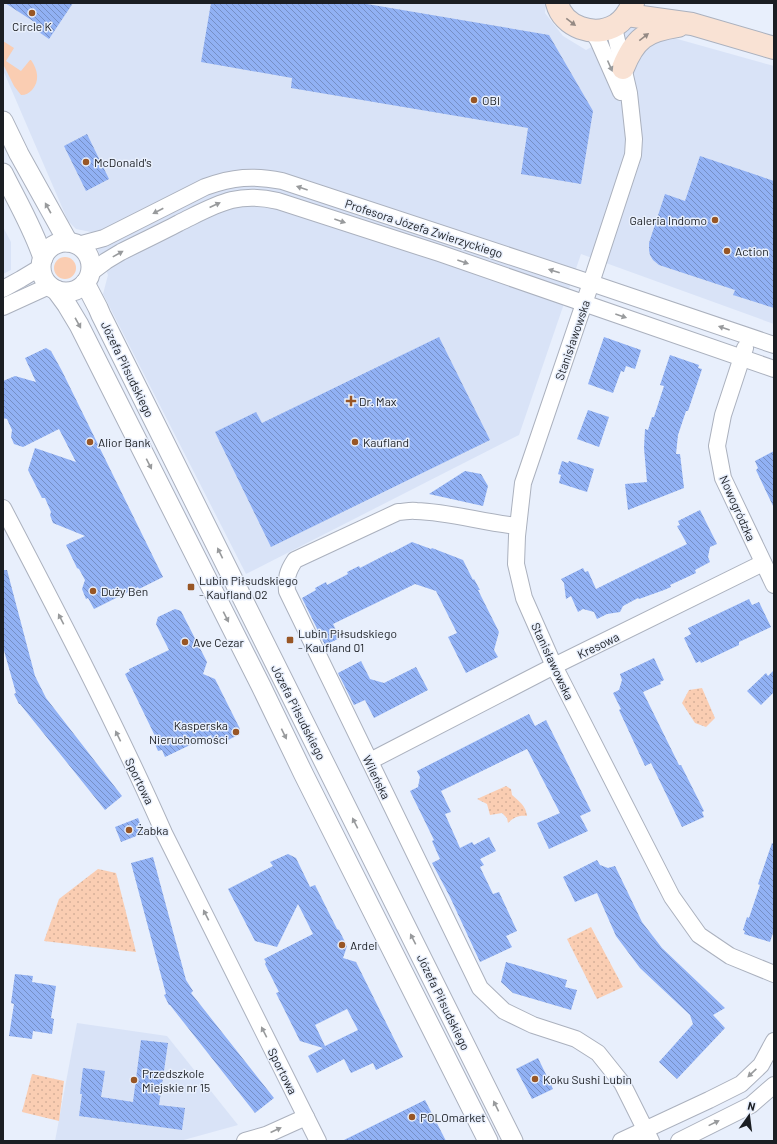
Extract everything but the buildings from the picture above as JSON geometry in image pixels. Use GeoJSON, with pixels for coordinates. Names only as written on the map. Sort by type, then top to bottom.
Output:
{"type":"FeatureCollection","features":[{"type":"Feature","properties":{"kind":"main road"},"geometry":{"type":"LineString","coordinates":[[557,3],[563,15],[571,23],[581,29],[592,31],[608,29],[625,14],[692,24],[774,47]]}},
{"type":"Feature","properties":{"kind":"main road"},"geometry":{"type":"LineString","coordinates":[[654,3],[692,24]]}},
{"type":"Feature","properties":{"kind":"main road"},"geometry":{"type":"LineString","coordinates":[[623,68],[628,55],[648,33],[662,28],[692,24]]}},
{"type":"Feature","properties":{"kind":"street"},"geometry":{"type":"LineString","coordinates":[[625,14],[615,32],[629,93],[631,115]]}},
{"type":"Feature","properties":{"kind":"street"},"geometry":{"type":"LineString","coordinates":[[592,31],[598,40],[631,115]]}},
{"type":"Feature","properties":{"kind":"street","name":"Stanisławowska"},"geometry":{"type":"LineString","coordinates":[[631,115],[634,139],[633,155],[523,483],[518,526],[516,564],[524,598],[554,666],[672,897],[699,935],[730,956],[774,974]]}},
{"type":"Feature","properties":{"kind":"street"},"geometry":{"type":"LineString","coordinates":[[3,121],[19,154],[73,244]]}},
{"type":"Feature","properties":{"kind":"street"},"geometry":{"type":"LineString","coordinates":[[3,173],[38,243],[42,262],[42,274],[44,281],[53,288],[64,292],[72,292],[79,289],[88,278],[91,266],[90,260],[83,249],[73,244],[60,243],[52,246],[46,251],[42,262],[21,279],[3,289]]}},
{"type":"Feature","properties":{"kind":"street","name":"Profesora Józefa Zwierzyckiego"},"geometry":{"type":"LineString","coordinates":[[73,244],[104,238],[205,187],[242,177],[268,178],[282,181],[774,345]]}},
{"type":"Feature","properties":{"kind":"street","name":"Profesora Józefa Zwierzyckiego"},"geometry":{"type":"LineString","coordinates":[[88,278],[106,261],[121,252],[221,202],[255,197],[272,199],[439,253],[774,369]]}},
{"type":"Feature","properties":{"kind":"street","name":"Józefa Piłsudskiego"},"geometry":{"type":"LineString","coordinates":[[88,278],[101,315],[513,1141]]}},
{"type":"Feature","properties":{"kind":"street"},"geometry":{"type":"LineString","coordinates":[[3,307],[53,288]]}},
{"type":"Feature","properties":{"kind":"street","name":"Józefa Piłsudskiego"},"geometry":{"type":"LineString","coordinates":[[53,288],[67,305],[79,325],[488,1141]]}},
{"type":"Feature","properties":{"kind":"street","name":"Nowogródzka"},"geometry":{"type":"LineString","coordinates":[[749,337],[723,415],[717,446],[723,478],[774,585]]}},
{"type":"Feature","properties":{"kind":"street","name":"Sportowa"},"geometry":{"type":"LineString","coordinates":[[3,508],[72,641],[151,803],[164,833],[318,1141]]}},
{"type":"Feature","properties":{"kind":"street","name":"Wileńska"},"geometry":{"type":"LineString","coordinates":[[518,526],[498,525],[437,512],[398,512],[295,560],[289,569],[286,580],[287,591],[480,988],[504,1011],[533,1025],[576,1040],[598,1053],[622,1083],[648,1135]]}},
{"type":"Feature","properties":{"kind":"street","name":"Kresowa"},"geometry":{"type":"LineString","coordinates":[[370,762],[554,666],[763,563]]}},
{"type":"Feature","properties":{"kind":"street"},"geometry":{"type":"LineString","coordinates":[[621,1141],[648,1135],[740,1084],[761,1065],[774,1041]]}},
{"type":"Feature","properties":{"kind":"street"},"geometry":{"type":"LineString","coordinates":[[679,1141],[751,1105],[774,1085]]}},
{"type":"Feature","properties":{"kind":"street"},"geometry":{"type":"LineString","coordinates":[[245,1141],[266,1135],[306,1117]]}},
{"type":"Feature","properties":{"kind":"shaded area"},"geometry":{"type":"Polygon","coordinates":[[[3,3],[546,3],[545,13],[563,36],[586,50],[631,26],[774,66],[774,324],[581,254],[519,435],[246,574],[103,294],[108,275],[91,232],[76,229],[68,221],[3,70],[3,3]]]}},
{"type":"Feature","properties":{"kind":"shaded area"},"geometry":{"type":"Polygon","coordinates":[[[3,41],[14,48],[6,61],[21,71],[31,60],[37,72],[35,87],[27,94],[21,95],[14,86],[3,64],[3,41]]]}},
{"type":"Feature","properties":{"kind":"shaded area"},"geometry":{"type":"Polygon","coordinates":[[[3,227],[11,242],[11,270],[3,274],[3,227]]]}},
{"type":"Feature","properties":{"kind":"shaded area"},"geometry":{"type":"Polygon","coordinates":[[[65,257],[73,260],[76,268],[73,276],[65,279],[57,276],[54,268],[57,260],[65,257]]]}},
{"type":"Feature","properties":{"kind":"shaded area"},"geometry":{"type":"Polygon","coordinates":[[[702,688],[715,718],[706,727],[695,723],[682,703],[689,690],[702,688]]]}},
{"type":"Feature","properties":{"kind":"shaded area"},"geometry":{"type":"Polygon","coordinates":[[[506,786],[511,789],[512,795],[524,807],[527,816],[517,817],[508,823],[507,818],[502,813],[490,815],[487,804],[477,799],[506,786]]]}},
{"type":"Feature","properties":{"kind":"shaded area"},"geometry":{"type":"Polygon","coordinates":[[[98,869],[116,873],[136,952],[44,941],[59,899],[98,869]]]}},
{"type":"Feature","properties":{"kind":"shaded area"},"geometry":{"type":"Polygon","coordinates":[[[591,927],[623,987],[597,999],[567,939],[591,927]]]}},
{"type":"Feature","properties":{"kind":"shaded area","name":"Przedszkole Miejskie nr 15"},"geometry":{"type":"Polygon","coordinates":[[[77,1023],[167,1036],[238,1125],[180,1141],[55,1141],[77,1023]]]}},
{"type":"Feature","properties":{"kind":"shaded area"},"geometry":{"type":"Polygon","coordinates":[[[32,1074],[64,1081],[59,1121],[22,1112],[32,1074]]]}},
{"type":"Feature","properties":{"kind":"place","name":"Circle K"},"geometry":{"type":"Point","coordinates":[32,13]}},
{"type":"Feature","properties":{"kind":"place","name":"OBI"},"geometry":{"type":"Point","coordinates":[474,100]}},
{"type":"Feature","properties":{"kind":"place","name":"McDonald's"},"geometry":{"type":"Point","coordinates":[86,162]}},
{"type":"Feature","properties":{"kind":"place","name":"Galeria Indomo"},"geometry":{"type":"Point","coordinates":[715,220]}},
{"type":"Feature","properties":{"kind":"place","name":"Action"},"geometry":{"type":"Point","coordinates":[727,251]}},
{"type":"Feature","properties":{"kind":"place","name":"Dr. Max"},"geometry":{"type":"Point","coordinates":[351,401]}},
{"type":"Feature","properties":{"kind":"place","name":"Alior Bank"},"geometry":{"type":"Point","coordinates":[90,442]}},
{"type":"Feature","properties":{"kind":"place","name":"Kaufland"},"geometry":{"type":"Point","coordinates":[355,442]}},
{"type":"Feature","properties":{"kind":"place","name":"Lubin Piłsudskiego - Kaufland 02"},"geometry":{"type":"Point","coordinates":[191,587]}},
{"type":"Feature","properties":{"kind":"place","name":"Duży Ben"},"geometry":{"type":"Point","coordinates":[93,591]}},
{"type":"Feature","properties":{"kind":"place","name":"Lubin Piłsudskiego - Kaufland 01"},"geometry":{"type":"Point","coordinates":[290,640]}},
{"type":"Feature","properties":{"kind":"place","name":"Ave Cezar"},"geometry":{"type":"Point","coordinates":[185,642]}},
{"type":"Feature","properties":{"kind":"place","name":"Kasperska Nieruchomości"},"geometry":{"type":"Point","coordinates":[236,732]}},
{"type":"Feature","properties":{"kind":"place","name":"Żabka"},"geometry":{"type":"Point","coordinates":[129,830]}},
{"type":"Feature","properties":{"kind":"place","name":"Ardel"},"geometry":{"type":"Point","coordinates":[342,945]}},
{"type":"Feature","properties":{"kind":"place","name":"Koku Sushi Lubin"},"geometry":{"type":"Point","coordinates":[535,1079]}},
{"type":"Feature","properties":{"kind":"place","name":"Przedszkole Miejskie nr 15"},"geometry":{"type":"Point","coordinates":[134,1080]}},
{"type":"Feature","properties":{"kind":"place","name":"POLOmarket"},"geometry":{"type":"Point","coordinates":[412,1117]}}]}
